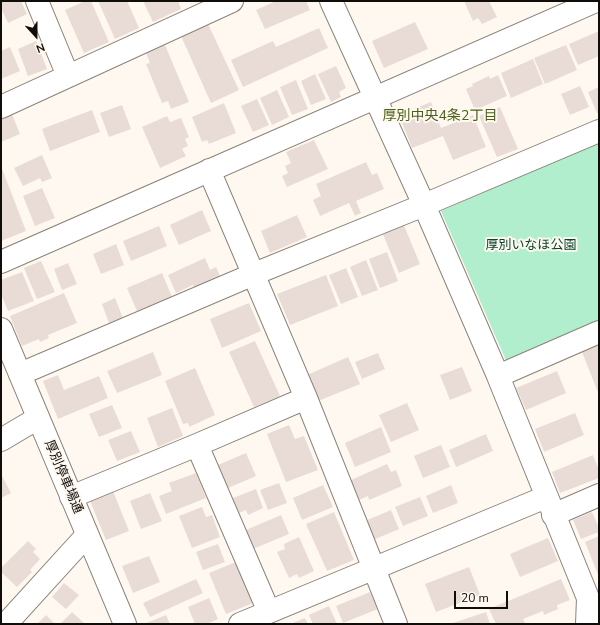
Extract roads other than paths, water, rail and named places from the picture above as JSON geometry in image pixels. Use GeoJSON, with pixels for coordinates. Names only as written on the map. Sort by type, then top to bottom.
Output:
{"type":"FeatureCollection","features":[{"type":"Feature","properties":{"kind":"street"},"geometry":{"type":"LineString","coordinates":[[38,1],[68,76]]}},
{"type":"Feature","properties":{"kind":"street"},"geometry":{"type":"LineString","coordinates":[[1,106],[68,76],[199,8],[232,1]]}},
{"type":"Feature","properties":{"kind":"street"},"geometry":{"type":"LineString","coordinates":[[331,1],[424,205],[498,376],[588,598],[587,624]]}},
{"type":"Feature","properties":{"kind":"street"},"geometry":{"type":"LineString","coordinates":[[1,262],[596,1]]}},
{"type":"Feature","properties":{"kind":"street"},"geometry":{"type":"LineString","coordinates":[[20,374],[254,274],[424,205],[599,131]]}},
{"type":"Feature","properties":{"kind":"street"},"geometry":{"type":"LineString","coordinates":[[209,170],[306,398],[396,624]]}},
{"type":"Feature","properties":{"kind":"street","name":"厚別停車場通"},"geometry":{"type":"LineString","coordinates":[[1,329],[125,624]]}},
{"type":"Feature","properties":{"kind":"street"},"geometry":{"type":"LineString","coordinates":[[498,376],[599,332]]}},
{"type":"Feature","properties":{"kind":"street"},"geometry":{"type":"LineString","coordinates":[[71,497],[306,398]]}},
{"type":"Feature","properties":{"kind":"street"},"geometry":{"type":"LineString","coordinates":[[1,440],[38,418]]}},
{"type":"Feature","properties":{"kind":"street"},"geometry":{"type":"LineString","coordinates":[[197,445],[269,612]]}},
{"type":"Feature","properties":{"kind":"street"},"geometry":{"type":"LineString","coordinates":[[240,624],[374,569],[550,506],[599,496]]}},
{"type":"Feature","properties":{"kind":"street"},"geometry":{"type":"LineString","coordinates":[[6,624],[87,535]]}},
{"type":"Feature","properties":{"kind":"district","name":"厚別中央4条2丁目"},"geometry":{"type":"Point","coordinates":[440,117]}},
{"type":"Feature","properties":{"kind":"park label","name":"厚別いなほ公園"},"geometry":{"type":"Point","coordinates":[531,246]}}]}
